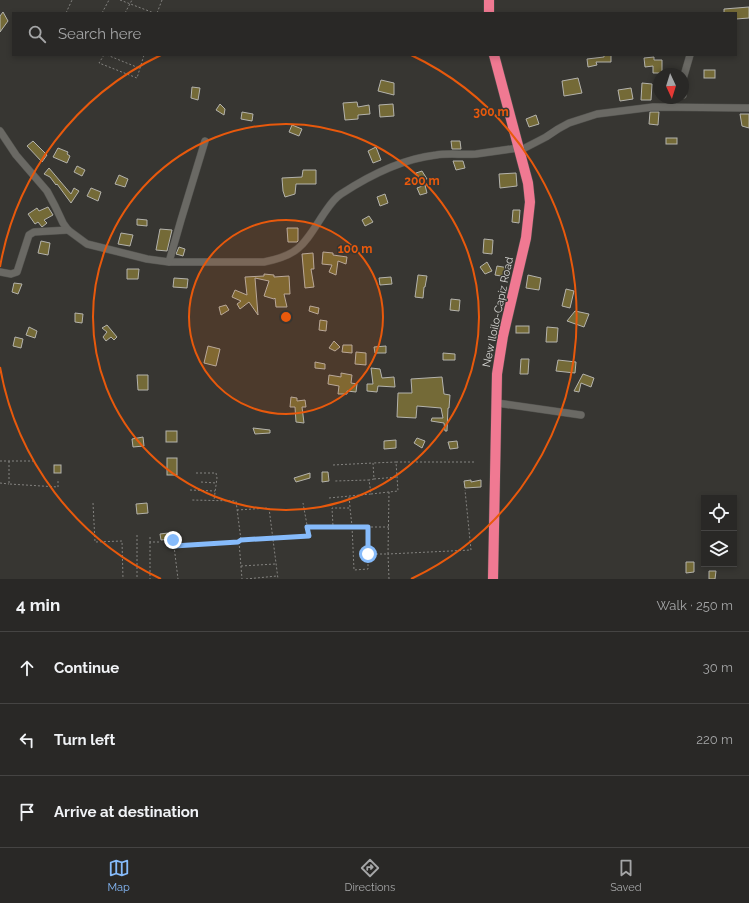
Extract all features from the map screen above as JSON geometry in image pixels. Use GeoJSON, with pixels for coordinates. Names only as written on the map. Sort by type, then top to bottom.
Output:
{"type":"FeatureCollection","features":[{"type":"Feature","properties":{"kind":"highway"},"geometry":{"type":"LineString","coordinates":[[489,0],[489,12]]}},
{"type":"Feature","properties":{"kind":"highway","name":"New Iloilo-Capiz Road"},"geometry":{"type":"LineString","coordinates":[[493,579],[497,374],[503,336],[526,238],[530,202],[528,183],[494,56]]}},
{"type":"Feature","properties":{"kind":"street"},"geometry":{"type":"LineString","coordinates":[[686,68],[690,56]]}},
{"type":"Feature","properties":{"kind":"street"},"geometry":{"type":"LineString","coordinates":[[0,131],[16,155],[47,191],[68,230],[87,244],[147,259],[169,262],[264,262],[274,260],[294,252],[306,242],[330,205],[339,195],[382,170],[410,160],[436,155],[474,154],[518,150],[546,138],[569,123],[597,114],[653,107],[749,108]]}},
{"type":"Feature","properties":{"kind":"street"},"geometry":{"type":"LineString","coordinates":[[169,262],[205,141]]}},
{"type":"Feature","properties":{"kind":"street"},"geometry":{"type":"LineString","coordinates":[[0,272],[12,274],[17,272],[29,235],[34,232],[68,230]]}},
{"type":"Feature","properties":{"kind":"street"},"geometry":{"type":"LineString","coordinates":[[497,403],[581,415]]}},
{"type":"Feature","properties":{"kind":"path"},"geometry":{"type":"LineString","coordinates":[[66,12],[72,0]]}},
{"type":"Feature","properties":{"kind":"path"},"geometry":{"type":"LineString","coordinates":[[103,12],[109,0]]}},
{"type":"Feature","properties":{"kind":"path"},"geometry":{"type":"LineString","coordinates":[[120,0],[151,12]]}},
{"type":"Feature","properties":{"kind":"path"},"geometry":{"type":"LineString","coordinates":[[126,12],[132,0]]}},
{"type":"Feature","properties":{"kind":"path"},"geometry":{"type":"LineString","coordinates":[[157,12],[162,0]]}},
{"type":"Feature","properties":{"kind":"path"},"geometry":{"type":"LineString","coordinates":[[103,56],[99,63],[137,78],[144,56]]}},
{"type":"Feature","properties":{"kind":"path"},"geometry":{"type":"LineString","coordinates":[[110,56],[140,68]]}},
{"type":"Feature","properties":{"kind":"path"},"geometry":{"type":"LineString","coordinates":[[0,461],[35,461]]}},
{"type":"Feature","properties":{"kind":"path"},"geometry":{"type":"LineString","coordinates":[[9,461],[9,484]]}},
{"type":"Feature","properties":{"kind":"path"},"geometry":{"type":"LineString","coordinates":[[329,498],[398,491],[396,462]]}},
{"type":"Feature","properties":{"kind":"path"},"geometry":{"type":"LineString","coordinates":[[333,465],[396,462],[476,462]]}},
{"type":"Feature","properties":{"kind":"path"},"geometry":{"type":"LineString","coordinates":[[373,463],[374,479]]}},
{"type":"Feature","properties":{"kind":"path"},"geometry":{"type":"LineString","coordinates":[[196,473],[216,473],[217,484],[214,501]]}},
{"type":"Feature","properties":{"kind":"path"},"geometry":{"type":"LineString","coordinates":[[335,481],[397,477]]}},
{"type":"Feature","properties":{"kind":"path"},"geometry":{"type":"LineString","coordinates":[[0,483],[58,487],[58,479]]}},
{"type":"Feature","properties":{"kind":"path"},"geometry":{"type":"LineString","coordinates":[[369,480],[371,494]]}},
{"type":"Feature","properties":{"kind":"path"},"geometry":{"type":"LineString","coordinates":[[201,482],[217,484]]}},
{"type":"Feature","properties":{"kind":"path"},"geometry":{"type":"LineString","coordinates":[[190,490],[215,491]]}},
{"type":"Feature","properties":{"kind":"path"},"geometry":{"type":"LineString","coordinates":[[368,554],[471,550],[465,490]]}},
{"type":"Feature","properties":{"kind":"path"},"geometry":{"type":"LineString","coordinates":[[389,492],[389,579]]}},
{"type":"Feature","properties":{"kind":"path"},"geometry":{"type":"LineString","coordinates":[[349,496],[354,570],[368,570],[368,527]]}},
{"type":"Feature","properties":{"kind":"path"},"geometry":{"type":"LineString","coordinates":[[191,500],[236,501],[241,540]]}},
{"type":"Feature","properties":{"kind":"path"},"geometry":{"type":"LineString","coordinates":[[93,503],[95,542],[122,541],[123,579]]}},
{"type":"Feature","properties":{"kind":"path"},"geometry":{"type":"LineString","coordinates":[[174,546],[309,536],[303,503]]}},
{"type":"Feature","properties":{"kind":"path"},"geometry":{"type":"LineString","coordinates":[[237,510],[269,508],[278,579]]}},
{"type":"Feature","properties":{"kind":"path"},"geometry":{"type":"LineString","coordinates":[[333,526],[332,508],[350,508]]}},
{"type":"Feature","properties":{"kind":"path"},"geometry":{"type":"LineString","coordinates":[[307,527],[389,527]]}},
{"type":"Feature","properties":{"kind":"path"},"geometry":{"type":"LineString","coordinates":[[137,535],[137,579]]}},
{"type":"Feature","properties":{"kind":"path"},"geometry":{"type":"LineString","coordinates":[[150,537],[150,579]]}},
{"type":"Feature","properties":{"kind":"path"},"geometry":{"type":"LineString","coordinates":[[173,540],[178,579]]}},
{"type":"Feature","properties":{"kind":"path"},"geometry":{"type":"LineString","coordinates":[[150,542],[161,542]]}},
{"type":"Feature","properties":{"kind":"path"},"geometry":{"type":"LineString","coordinates":[[238,542],[242,579]]}},
{"type":"Feature","properties":{"kind":"path"},"geometry":{"type":"LineString","coordinates":[[241,566],[276,564]]}},
{"type":"Feature","properties":{"kind":"path"},"geometry":{"type":"LineString","coordinates":[[246,579],[277,576]]}},
{"type":"Feature","properties":{"kind":"building"},"geometry":{"type":"Polygon","coordinates":[[[749,7],[749,18],[737,19],[737,12],[724,12],[724,9],[749,7]]]}},
{"type":"Feature","properties":{"kind":"building"},"geometry":{"type":"Polygon","coordinates":[[[3,12],[8,21],[0,32],[0,16],[3,12]]]}},
{"type":"Feature","properties":{"kind":"building"},"geometry":{"type":"Polygon","coordinates":[[[611,56],[611,62],[596,62],[597,65],[588,67],[587,59],[611,56]]]}},
{"type":"Feature","properties":{"kind":"building"},"geometry":{"type":"Polygon","coordinates":[[[654,57],[654,60],[662,60],[662,68],[653,68],[653,66],[645,67],[644,58],[654,57]]]}},
{"type":"Feature","properties":{"kind":"building"},"geometry":{"type":"Polygon","coordinates":[[[704,70],[715,70],[715,78],[704,78],[704,70]]]}},
{"type":"Feature","properties":{"kind":"building"},"geometry":{"type":"Polygon","coordinates":[[[578,78],[582,93],[564,96],[562,81],[578,78]]]}},
{"type":"Feature","properties":{"kind":"building"},"geometry":{"type":"Polygon","coordinates":[[[381,80],[394,83],[394,95],[378,91],[381,80]]]}},
{"type":"Feature","properties":{"kind":"building"},"geometry":{"type":"Polygon","coordinates":[[[642,83],[652,84],[651,100],[641,100],[642,83]]]}},
{"type":"Feature","properties":{"kind":"building"},"geometry":{"type":"Polygon","coordinates":[[[192,87],[200,88],[198,100],[191,98],[192,87]]]}},
{"type":"Feature","properties":{"kind":"building"},"geometry":{"type":"Polygon","coordinates":[[[631,88],[633,99],[620,101],[618,90],[631,88]]]}},
{"type":"Feature","properties":{"kind":"building"},"geometry":{"type":"Polygon","coordinates":[[[357,102],[358,107],[369,105],[370,114],[358,115],[358,119],[345,120],[343,103],[357,102]]]}},
{"type":"Feature","properties":{"kind":"building"},"geometry":{"type":"Polygon","coordinates":[[[220,104],[225,109],[224,115],[216,110],[220,104]]]}},
{"type":"Feature","properties":{"kind":"building"},"geometry":{"type":"Polygon","coordinates":[[[393,104],[394,116],[380,117],[379,105],[393,104]]]}},
{"type":"Feature","properties":{"kind":"building"},"geometry":{"type":"Polygon","coordinates":[[[242,112],[253,114],[252,121],[241,119],[242,112]]]}},
{"type":"Feature","properties":{"kind":"building"},"geometry":{"type":"Polygon","coordinates":[[[650,112],[659,112],[658,125],[649,124],[650,112]]]}},
{"type":"Feature","properties":{"kind":"building"},"geometry":{"type":"Polygon","coordinates":[[[740,114],[749,114],[749,128],[742,126],[740,114]]]}},
{"type":"Feature","properties":{"kind":"building"},"geometry":{"type":"Polygon","coordinates":[[[536,115],[539,124],[529,127],[526,119],[536,115]]]}},
{"type":"Feature","properties":{"kind":"building"},"geometry":{"type":"Polygon","coordinates":[[[292,125],[302,129],[299,136],[289,132],[292,125]]]}},
{"type":"Feature","properties":{"kind":"building"},"geometry":{"type":"Polygon","coordinates":[[[666,138],[677,138],[677,144],[666,144],[666,138]]]}},
{"type":"Feature","properties":{"kind":"building"},"geometry":{"type":"Polygon","coordinates":[[[33,141],[47,155],[42,162],[27,146],[33,141]]]}},
{"type":"Feature","properties":{"kind":"building"},"geometry":{"type":"Polygon","coordinates":[[[451,141],[460,141],[461,149],[452,149],[451,141]]]}},
{"type":"Feature","properties":{"kind":"building"},"geometry":{"type":"Polygon","coordinates":[[[376,147],[381,160],[373,163],[368,151],[376,147]]]}},
{"type":"Feature","properties":{"kind":"building"},"geometry":{"type":"Polygon","coordinates":[[[58,148],[68,152],[67,154],[70,156],[67,163],[53,157],[58,148]]]}},
{"type":"Feature","properties":{"kind":"building"},"geometry":{"type":"Polygon","coordinates":[[[453,161],[463,161],[465,168],[456,170],[453,161]]]}},
{"type":"Feature","properties":{"kind":"building"},"geometry":{"type":"Polygon","coordinates":[[[77,166],[85,170],[82,176],[74,172],[77,166]]]}},
{"type":"Feature","properties":{"kind":"building"},"geometry":{"type":"Polygon","coordinates":[[[49,168],[71,194],[74,188],[79,191],[71,203],[57,184],[56,185],[50,177],[44,174],[49,168]]]}},
{"type":"Feature","properties":{"kind":"building"},"geometry":{"type":"Polygon","coordinates":[[[303,170],[316,170],[316,184],[296,184],[295,194],[285,197],[282,178],[302,177],[303,170]]]}},
{"type":"Feature","properties":{"kind":"building"},"geometry":{"type":"Polygon","coordinates":[[[422,171],[427,179],[419,181],[416,173],[422,171]]]}},
{"type":"Feature","properties":{"kind":"building"},"geometry":{"type":"Polygon","coordinates":[[[516,173],[517,186],[500,188],[499,174],[516,173]]]}},
{"type":"Feature","properties":{"kind":"building"},"geometry":{"type":"Polygon","coordinates":[[[119,175],[128,179],[125,187],[115,184],[119,175]]]}},
{"type":"Feature","properties":{"kind":"building"},"geometry":{"type":"Polygon","coordinates":[[[425,185],[427,193],[420,195],[417,188],[425,185]]]}},
{"type":"Feature","properties":{"kind":"building"},"geometry":{"type":"Polygon","coordinates":[[[91,188],[101,192],[98,201],[87,196],[91,188]]]}},
{"type":"Feature","properties":{"kind":"building"},"geometry":{"type":"Polygon","coordinates":[[[385,194],[388,203],[380,206],[377,197],[385,194]]]}},
{"type":"Feature","properties":{"kind":"building"},"geometry":{"type":"Polygon","coordinates":[[[48,207],[53,215],[44,220],[47,223],[42,227],[38,222],[35,224],[28,214],[37,208],[39,211],[48,207]]]}},
{"type":"Feature","properties":{"kind":"building"},"geometry":{"type":"Polygon","coordinates":[[[513,210],[520,210],[519,223],[512,222],[513,210]]]}},
{"type":"Feature","properties":{"kind":"building"},"geometry":{"type":"Polygon","coordinates":[[[369,216],[373,222],[365,226],[362,220],[369,216]]]}},
{"type":"Feature","properties":{"kind":"building"},"geometry":{"type":"Polygon","coordinates":[[[137,219],[147,220],[147,226],[137,225],[137,219]]]}},
{"type":"Feature","properties":{"kind":"building"},"geometry":{"type":"Polygon","coordinates":[[[287,228],[298,228],[297,242],[288,242],[287,228]]]}},
{"type":"Feature","properties":{"kind":"building"},"geometry":{"type":"Polygon","coordinates":[[[160,229],[172,230],[167,251],[156,250],[160,229]]]}},
{"type":"Feature","properties":{"kind":"building"},"geometry":{"type":"Polygon","coordinates":[[[121,233],[133,235],[130,246],[118,244],[121,233]]]}},
{"type":"Feature","properties":{"kind":"building"},"geometry":{"type":"Polygon","coordinates":[[[484,239],[493,240],[492,254],[483,253],[484,239]]]}},
{"type":"Feature","properties":{"kind":"building"},"geometry":{"type":"Polygon","coordinates":[[[41,241],[50,243],[48,255],[38,253],[41,241]]]}},
{"type":"Feature","properties":{"kind":"building"},"geometry":{"type":"Polygon","coordinates":[[[179,247],[185,249],[183,256],[176,254],[179,247]]]}},
{"type":"Feature","properties":{"kind":"building"},"geometry":{"type":"Polygon","coordinates":[[[323,252],[347,257],[346,264],[338,261],[336,275],[329,272],[332,265],[322,264],[323,252]]]}},
{"type":"Feature","properties":{"kind":"building"},"geometry":{"type":"Polygon","coordinates":[[[313,253],[314,269],[311,269],[314,287],[305,288],[302,254],[313,253]]]}},
{"type":"Feature","properties":{"kind":"building"},"geometry":{"type":"Polygon","coordinates":[[[487,262],[492,271],[485,274],[480,267],[487,262]]]}},
{"type":"Feature","properties":{"kind":"building"},"geometry":{"type":"Polygon","coordinates":[[[497,266],[509,268],[507,277],[495,275],[497,266]]]}},
{"type":"Feature","properties":{"kind":"building"},"geometry":{"type":"Polygon","coordinates":[[[127,269],[139,269],[138,279],[127,279],[127,269]]]}},
{"type":"Feature","properties":{"kind":"building"},"geometry":{"type":"Polygon","coordinates":[[[264,274],[274,275],[274,277],[289,276],[290,294],[284,294],[287,307],[276,307],[275,298],[264,296],[269,281],[255,278],[258,315],[249,302],[240,309],[237,304],[241,301],[232,297],[235,290],[247,295],[245,277],[264,276],[264,274]]]}},
{"type":"Feature","properties":{"kind":"building"},"geometry":{"type":"Polygon","coordinates":[[[418,275],[427,276],[423,298],[415,297],[418,275]]]}},
{"type":"Feature","properties":{"kind":"building"},"geometry":{"type":"Polygon","coordinates":[[[528,275],[541,278],[539,290],[526,288],[528,275]]]}},
{"type":"Feature","properties":{"kind":"building"},"geometry":{"type":"Polygon","coordinates":[[[391,277],[392,284],[380,285],[379,278],[391,277]]]}},
{"type":"Feature","properties":{"kind":"building"},"geometry":{"type":"Polygon","coordinates":[[[174,278],[188,279],[187,288],[173,287],[174,278]]]}},
{"type":"Feature","properties":{"kind":"building"},"geometry":{"type":"Polygon","coordinates":[[[14,283],[22,284],[18,294],[12,292],[14,283]]]}},
{"type":"Feature","properties":{"kind":"building"},"geometry":{"type":"Polygon","coordinates":[[[566,289],[574,291],[570,308],[562,306],[566,289]]]}},
{"type":"Feature","properties":{"kind":"building"},"geometry":{"type":"Polygon","coordinates":[[[451,299],[460,300],[459,311],[450,310],[451,299]]]}},
{"type":"Feature","properties":{"kind":"building"},"geometry":{"type":"Polygon","coordinates":[[[226,305],[229,310],[221,315],[219,307],[226,305]]]}},
{"type":"Feature","properties":{"kind":"building"},"geometry":{"type":"Polygon","coordinates":[[[310,306],[319,308],[318,314],[309,311],[310,306]]]}},
{"type":"Feature","properties":{"kind":"building"},"geometry":{"type":"Polygon","coordinates":[[[575,311],[589,314],[584,327],[567,321],[575,311]]]}},
{"type":"Feature","properties":{"kind":"building"},"geometry":{"type":"Polygon","coordinates":[[[75,313],[83,314],[82,323],[75,322],[75,313]]]}},
{"type":"Feature","properties":{"kind":"building"},"geometry":{"type":"Polygon","coordinates":[[[320,320],[327,321],[326,331],[319,330],[320,320]]]}},
{"type":"Feature","properties":{"kind":"building"},"geometry":{"type":"Polygon","coordinates":[[[107,325],[117,337],[114,340],[111,337],[106,341],[103,337],[107,332],[102,328],[107,325]]]}},
{"type":"Feature","properties":{"kind":"building"},"geometry":{"type":"Polygon","coordinates":[[[516,326],[529,326],[529,333],[516,333],[516,326]]]}},
{"type":"Feature","properties":{"kind":"building"},"geometry":{"type":"Polygon","coordinates":[[[29,327],[37,331],[35,338],[26,335],[29,327]]]}},
{"type":"Feature","properties":{"kind":"building"},"geometry":{"type":"Polygon","coordinates":[[[547,327],[558,328],[557,342],[546,342],[547,327]]]}},
{"type":"Feature","properties":{"kind":"building"},"geometry":{"type":"Polygon","coordinates":[[[15,337],[23,339],[21,348],[13,346],[15,337]]]}},
{"type":"Feature","properties":{"kind":"building"},"geometry":{"type":"Polygon","coordinates":[[[334,341],[340,347],[335,351],[329,348],[334,341]]]}},
{"type":"Feature","properties":{"kind":"building"},"geometry":{"type":"Polygon","coordinates":[[[343,345],[352,345],[352,353],[342,352],[343,345]]]}},
{"type":"Feature","properties":{"kind":"building"},"geometry":{"type":"Polygon","coordinates":[[[208,346],[220,349],[216,366],[204,363],[208,346]]]}},
{"type":"Feature","properties":{"kind":"building"},"geometry":{"type":"Polygon","coordinates":[[[386,346],[386,353],[375,353],[374,347],[386,346]]]}},
{"type":"Feature","properties":{"kind":"building"},"geometry":{"type":"Polygon","coordinates":[[[356,352],[366,353],[366,365],[355,364],[356,352]]]}},
{"type":"Feature","properties":{"kind":"building"},"geometry":{"type":"Polygon","coordinates":[[[443,353],[455,354],[455,360],[443,360],[443,353]]]}},
{"type":"Feature","properties":{"kind":"building"},"geometry":{"type":"Polygon","coordinates":[[[521,359],[529,359],[528,374],[520,374],[521,359]]]}},
{"type":"Feature","properties":{"kind":"building"},"geometry":{"type":"Polygon","coordinates":[[[558,360],[576,362],[575,373],[556,371],[558,360]]]}},
{"type":"Feature","properties":{"kind":"building"},"geometry":{"type":"Polygon","coordinates":[[[315,362],[325,364],[325,369],[315,368],[315,362]]]}},
{"type":"Feature","properties":{"kind":"building"},"geometry":{"type":"Polygon","coordinates":[[[371,368],[380,369],[382,378],[394,377],[395,387],[378,386],[377,392],[367,391],[367,384],[373,384],[371,368]]]}},
{"type":"Feature","properties":{"kind":"building"},"geometry":{"type":"Polygon","coordinates":[[[341,373],[352,375],[351,383],[357,384],[356,392],[347,391],[347,394],[338,394],[339,386],[328,384],[329,375],[341,377],[341,373]]]}},
{"type":"Feature","properties":{"kind":"building"},"geometry":{"type":"Polygon","coordinates":[[[583,374],[594,378],[591,387],[581,383],[579,392],[574,391],[583,374]]]}},
{"type":"Feature","properties":{"kind":"building"},"geometry":{"type":"Polygon","coordinates":[[[137,375],[148,375],[148,390],[138,390],[137,375]]]}},
{"type":"Feature","properties":{"kind":"building"},"geometry":{"type":"Polygon","coordinates":[[[442,377],[444,394],[450,395],[447,431],[445,431],[444,423],[431,421],[432,418],[443,418],[441,408],[417,406],[416,418],[397,417],[398,393],[412,393],[411,379],[442,377]]]}},
{"type":"Feature","properties":{"kind":"building"},"geometry":{"type":"Polygon","coordinates":[[[291,397],[297,398],[297,401],[305,400],[306,407],[302,407],[304,423],[296,422],[295,407],[290,407],[291,397]]]}},
{"type":"Feature","properties":{"kind":"building"},"geometry":{"type":"Polygon","coordinates":[[[253,428],[270,430],[270,433],[255,434],[253,428]]]}},
{"type":"Feature","properties":{"kind":"building"},"geometry":{"type":"Polygon","coordinates":[[[166,431],[177,431],[177,442],[166,442],[166,431]]]}},
{"type":"Feature","properties":{"kind":"building"},"geometry":{"type":"Polygon","coordinates":[[[143,437],[144,446],[133,447],[132,439],[143,437]]]}},
{"type":"Feature","properties":{"kind":"building"},"geometry":{"type":"Polygon","coordinates":[[[417,438],[425,441],[422,448],[414,443],[417,438]]]}},
{"type":"Feature","properties":{"kind":"building"},"geometry":{"type":"Polygon","coordinates":[[[396,440],[396,448],[384,449],[384,441],[396,440]]]}},
{"type":"Feature","properties":{"kind":"building"},"geometry":{"type":"Polygon","coordinates":[[[457,441],[458,448],[450,449],[448,442],[457,441]]]}},
{"type":"Feature","properties":{"kind":"building"},"geometry":{"type":"Polygon","coordinates":[[[167,458],[177,458],[177,475],[167,475],[167,458]]]}},
{"type":"Feature","properties":{"kind":"building"},"geometry":{"type":"Polygon","coordinates":[[[54,465],[61,465],[61,473],[54,473],[54,465]]]}},
{"type":"Feature","properties":{"kind":"building"},"geometry":{"type":"Polygon","coordinates":[[[322,472],[328,472],[329,481],[322,482],[322,472]]]}},
{"type":"Feature","properties":{"kind":"building"},"geometry":{"type":"Polygon","coordinates":[[[310,473],[310,478],[296,482],[294,478],[310,473]]]}},
{"type":"Feature","properties":{"kind":"building"},"geometry":{"type":"Polygon","coordinates":[[[471,480],[471,482],[481,480],[481,487],[465,488],[464,481],[471,480]]]}},
{"type":"Feature","properties":{"kind":"building"},"geometry":{"type":"Polygon","coordinates":[[[147,503],[148,513],[137,514],[136,504],[147,503]]]}},
{"type":"Feature","properties":{"kind":"building"},"geometry":{"type":"Polygon","coordinates":[[[168,533],[170,539],[161,540],[160,534],[168,533]]]}},
{"type":"Feature","properties":{"kind":"building"},"geometry":{"type":"Polygon","coordinates":[[[686,562],[694,562],[694,572],[686,573],[686,562]]]}},
{"type":"Feature","properties":{"kind":"building"},"geometry":{"type":"Polygon","coordinates":[[[709,571],[716,571],[715,579],[709,579],[709,571]]]}},
{"type":"Feature","properties":{"kind":"route"},"geometry":{"type":"LineString","coordinates":[[173,540],[174,546],[238,542],[241,540],[309,536],[307,527],[368,527],[368,554]]}}]}
